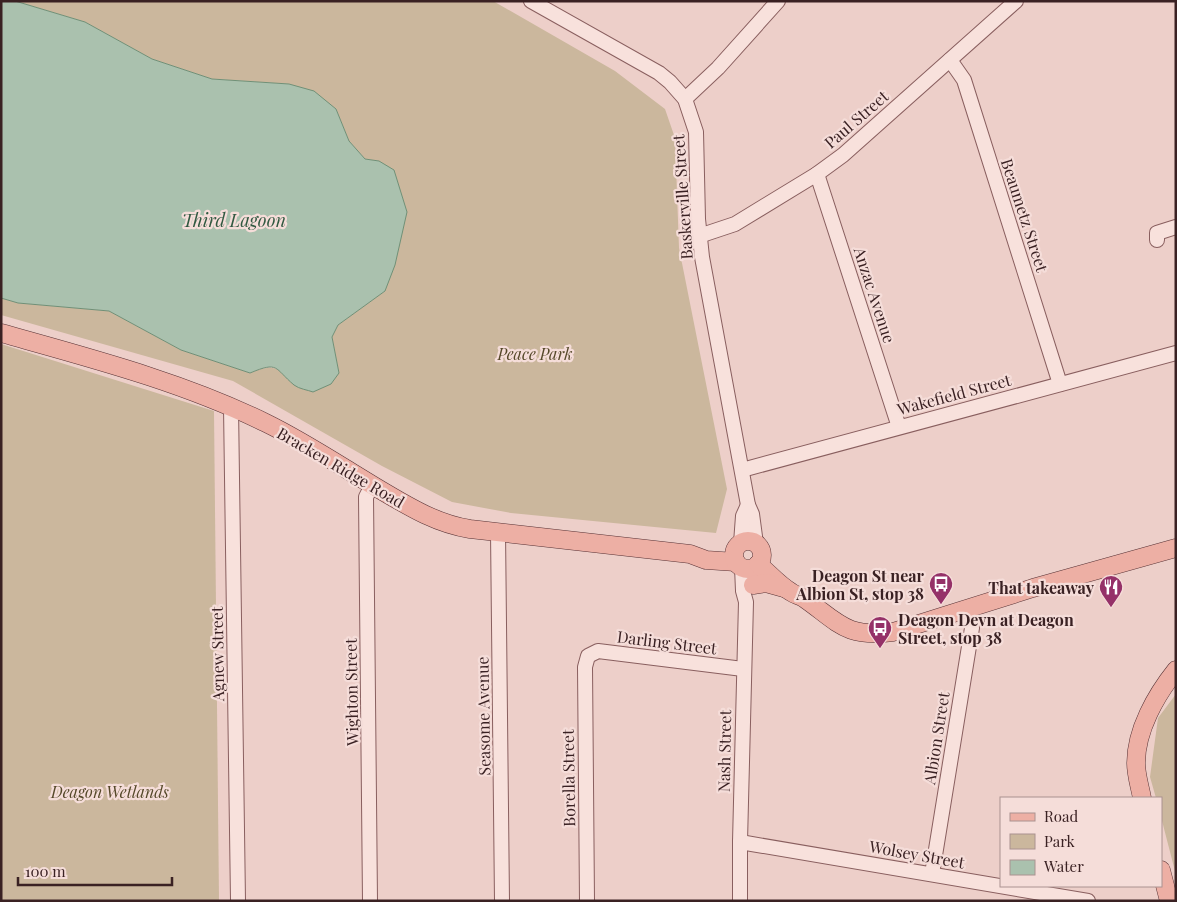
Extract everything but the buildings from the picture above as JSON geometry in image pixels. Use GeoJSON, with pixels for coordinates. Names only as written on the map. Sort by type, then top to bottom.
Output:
{"type":"FeatureCollection","features":[{"type":"Feature","properties":{"kind":"main road","name":"Bracken Ridge Road"},"geometry":{"type":"LineString","coordinates":[[1,333],[112,366],[231,407],[268,424],[372,485],[440,522],[498,532],[690,554],[706,560],[748,556]]}},
{"type":"Feature","properties":{"kind":"main road"},"geometry":{"type":"LineString","coordinates":[[748,556],[787,588],[848,630],[870,634],[893,632],[968,608],[1176,548]]}},
{"type":"Feature","properties":{"kind":"main road"},"geometry":{"type":"LineString","coordinates":[[748,556],[798,586],[804,598]]}},
{"type":"Feature","properties":{"kind":"main road"},"geometry":{"type":"LineString","coordinates":[[753,586],[766,583],[787,588]]}},
{"type":"Feature","properties":{"kind":"main road"},"geometry":{"type":"LineString","coordinates":[[1142,797],[1136,764],[1143,726],[1160,693],[1176,670]]}},
{"type":"Feature","properties":{"kind":"main road"},"geometry":{"type":"LineString","coordinates":[[1162,874],[1169,901]]}},
{"type":"Feature","properties":{"kind":"street","name":"Baskerville Street"},"geometry":{"type":"LineString","coordinates":[[531,1],[659,73],[685,99],[696,132],[699,236],[748,505],[752,514],[748,556]]}},
{"type":"Feature","properties":{"kind":"street"},"geometry":{"type":"LineString","coordinates":[[685,99],[713,74],[778,1]]}},
{"type":"Feature","properties":{"kind":"street","name":"Paul Street"},"geometry":{"type":"LineString","coordinates":[[699,236],[735,224],[817,174],[843,155],[1016,1]]}},
{"type":"Feature","properties":{"kind":"street","name":"Beaumetz Street"},"geometry":{"type":"LineString","coordinates":[[950,60],[964,80],[1060,384]]}},
{"type":"Feature","properties":{"kind":"street","name":"Anzac Avenue"},"geometry":{"type":"LineString","coordinates":[[817,174],[899,428]]}},
{"type":"Feature","properties":{"kind":"street"},"geometry":{"type":"LineString","coordinates":[[1157,240],[1157,234],[1176,227]]}},
{"type":"Feature","properties":{"kind":"street","name":"Wakefield Street"},"geometry":{"type":"LineString","coordinates":[[742,470],[1176,353]]}},
{"type":"Feature","properties":{"kind":"street","name":"Agnew Street"},"geometry":{"type":"LineString","coordinates":[[231,407],[238,901]]}},
{"type":"Feature","properties":{"kind":"street","name":"Wighton Street"},"geometry":{"type":"LineString","coordinates":[[370,901],[366,496],[372,485]]}},
{"type":"Feature","properties":{"kind":"street","name":"Seasome Avenue"},"geometry":{"type":"LineString","coordinates":[[498,532],[502,901]]}},
{"type":"Feature","properties":{"kind":"street","name":"Nash Street"},"geometry":{"type":"LineString","coordinates":[[746,602],[753,586],[748,556]]}},
{"type":"Feature","properties":{"kind":"street","name":"Nash Street"},"geometry":{"type":"LineString","coordinates":[[740,901],[743,669],[746,602],[743,591],[748,556]]}},
{"type":"Feature","properties":{"kind":"street","name":"Albion Street"},"geometry":{"type":"LineString","coordinates":[[932,874],[972,628],[968,608]]}},
{"type":"Feature","properties":{"kind":"street","name":"Darling Street"},"geometry":{"type":"LineString","coordinates":[[588,656],[598,651],[743,669]]}},
{"type":"Feature","properties":{"kind":"street","name":"Borella Street"},"geometry":{"type":"LineString","coordinates":[[587,901],[585,667],[588,656]]}},
{"type":"Feature","properties":{"kind":"street","name":"Wolsey Street"},"geometry":{"type":"LineString","coordinates":[[740,842],[1000,886]]}},
{"type":"Feature","properties":{"kind":"street","name":"Wolsey Street"},"geometry":{"type":"LineString","coordinates":[[1007,887],[1088,901]]}},
{"type":"Feature","properties":{"kind":"green space","name":"Peace Park"},"geometry":{"type":"Polygon","coordinates":[[[15,1],[493,1],[615,71],[665,109],[675,138],[679,248],[727,489],[716,533],[511,513],[452,502],[382,466],[233,381],[1,315],[1,298],[18,303],[109,311],[181,350],[250,373],[265,368],[276,369],[296,386],[339,373],[332,337],[338,325],[385,291],[379,161],[365,159],[349,141],[336,109],[289,84],[212,79],[152,59],[85,22],[15,1]]]}},
{"type":"Feature","properties":{"kind":"green space","name":"Deagon Wetlands"},"geometry":{"type":"Polygon","coordinates":[[[1,344],[214,411],[219,901],[1,901],[1,344]]]}},
{"type":"Feature","properties":{"kind":"green space"},"geometry":{"type":"Polygon","coordinates":[[[1176,694],[1176,875],[1162,821],[1162,797],[1156,797],[1150,777],[1158,718],[1176,694]]]}},
{"type":"Feature","properties":{"kind":"water","name":"Third Lagoon"},"geometry":{"type":"Polygon","coordinates":[[[1,1],[15,1],[85,22],[152,59],[212,79],[289,84],[314,91],[336,109],[349,141],[365,159],[379,161],[394,170],[407,212],[395,265],[385,291],[338,325],[332,337],[339,373],[331,384],[313,392],[296,386],[275,368],[266,367],[250,373],[181,350],[109,311],[18,303],[1,298],[1,1]]]}},
{"type":"Feature","properties":{"kind":"place","name":"Deagon St near Albion St, stop 38"},"geometry":{"type":"Point","coordinates":[941,605]}},
{"type":"Feature","properties":{"kind":"place","name":"That takeaway"},"geometry":{"type":"Point","coordinates":[1111,608]}},
{"type":"Feature","properties":{"kind":"place","name":"Deagon Devn at Deagon Street, stop 38"},"geometry":{"type":"Point","coordinates":[880,649]}}]}
